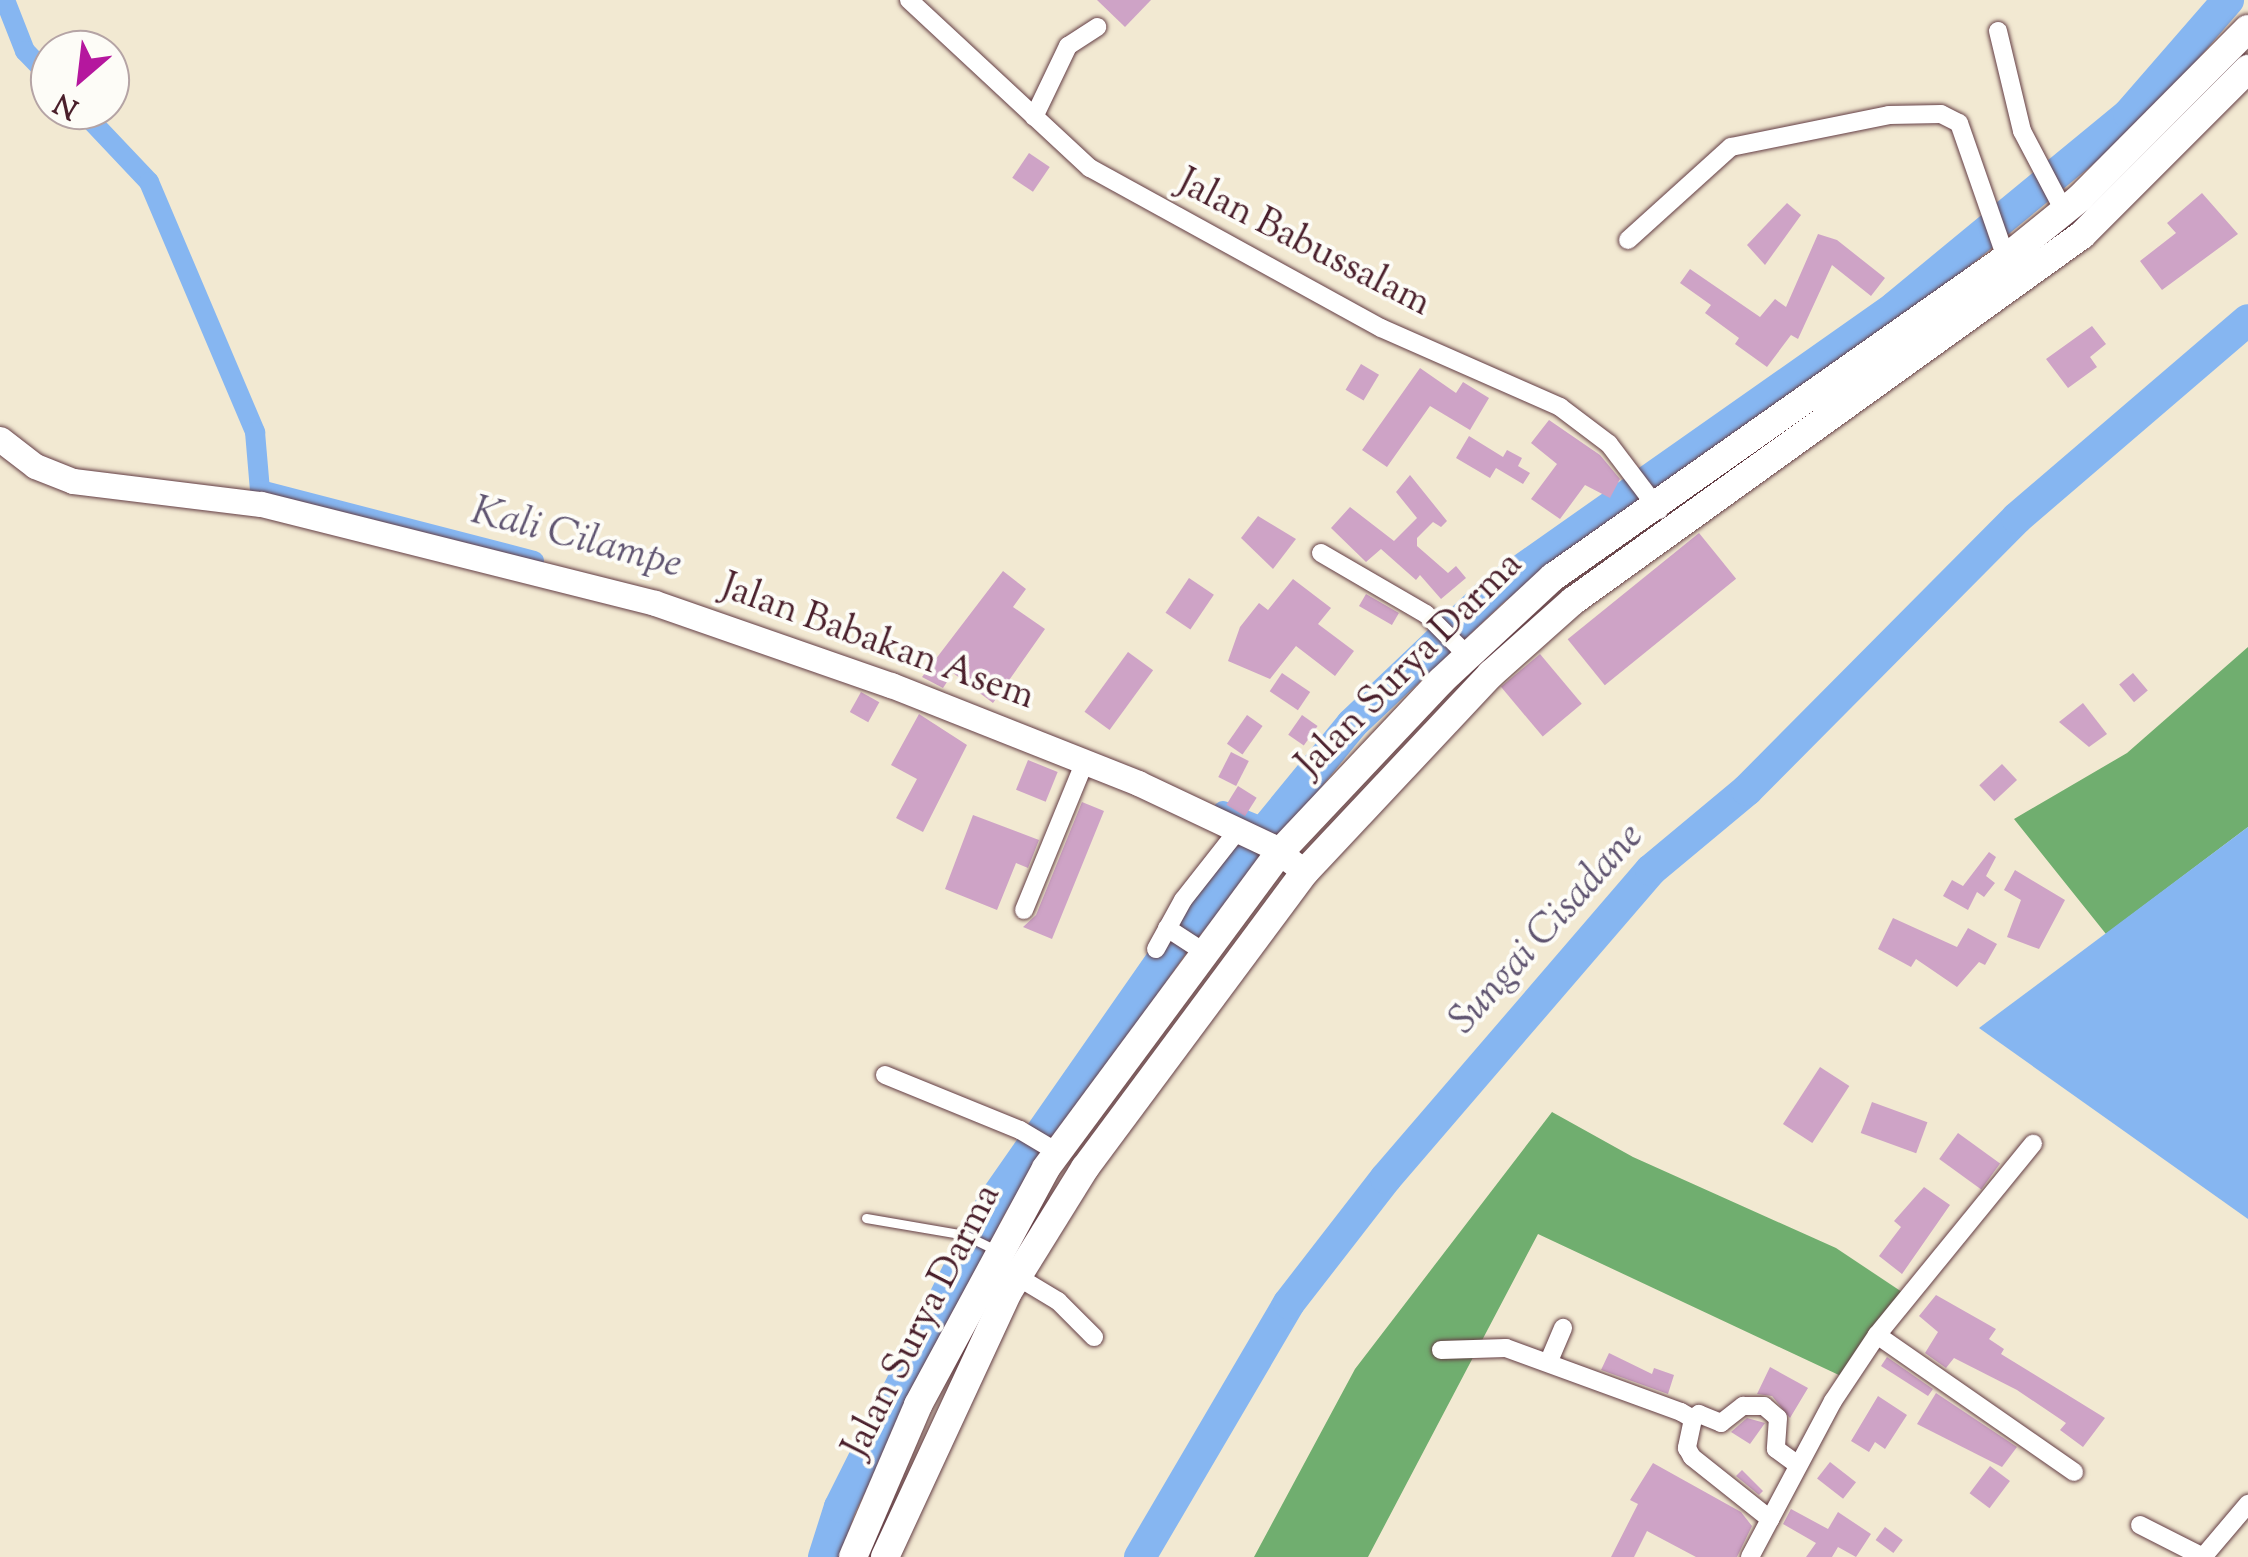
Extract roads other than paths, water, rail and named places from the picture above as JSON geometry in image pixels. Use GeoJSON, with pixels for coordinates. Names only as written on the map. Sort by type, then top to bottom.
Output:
{"type":"FeatureCollection","features":[{"type":"Feature","properties":{"kind":"main road","name":"Jalan Surya Darma"},"geometry":{"type":"LineString","coordinates":[[854,1557],[918,1405],[994,1249],[1053,1150],[1275,849],[1465,653],[1552,577],[1651,502],[1849,374],[2060,203],[2248,28]]}},
{"type":"Feature","properties":{"kind":"main road","name":"Jalan Surya Darma"},"geometry":{"type":"LineString","coordinates":[[884,1557],[1018,1277],[1085,1168],[1305,872],[1490,674],[1573,601],[2082,235],[2248,68]]}},
{"type":"Feature","properties":{"kind":"street","name":"Jalan Babussalam"},"geometry":{"type":"LineString","coordinates":[[909,0],[1109,181],[1381,328],[1560,407],[1632,471],[1651,502],[1674,528]]}},
{"type":"Feature","properties":{"kind":"street"},"geometry":{"type":"LineString","coordinates":[[1034,117],[1068,46],[1097,27]]}},
{"type":"Feature","properties":{"kind":"street"},"geometry":{"type":"LineString","coordinates":[[1998,31],[2022,132],[2060,203]]}},
{"type":"Feature","properties":{"kind":"street"},"geometry":{"type":"LineString","coordinates":[[1628,240],[1731,147],[1889,115],[1941,114],[1959,123],[2001,250]]}},
{"type":"Feature","properties":{"kind":"street","name":"Jalan Babakan Asem"},"geometry":{"type":"LineString","coordinates":[[0,438],[35,466],[73,481],[261,504],[655,602],[890,685],[1084,764],[1240,831],[1275,849],[1305,872]]}},
{"type":"Feature","properties":{"kind":"street"},"geometry":{"type":"LineString","coordinates":[[1322,553],[1443,628],[1465,653]]}},
{"type":"Feature","properties":{"kind":"street"},"geometry":{"type":"LineString","coordinates":[[1024,910],[1084,764]]}},
{"type":"Feature","properties":{"kind":"street"},"geometry":{"type":"LineString","coordinates":[[1156,950],[1240,831]]}},
{"type":"Feature","properties":{"kind":"street"},"geometry":{"type":"LineString","coordinates":[[1171,930],[1199,948]]}},
{"type":"Feature","properties":{"kind":"street"},"geometry":{"type":"LineString","coordinates":[[885,1075],[1020,1130],[1053,1150]]}},
{"type":"Feature","properties":{"kind":"street"},"geometry":{"type":"LineString","coordinates":[[1750,1557],[1798,1465],[1877,1335],[2033,1144]]}},
{"type":"Feature","properties":{"kind":"street"},"geometry":{"type":"LineString","coordinates":[[1018,1277],[1058,1301],[1094,1337]]}},
{"type":"Feature","properties":{"kind":"street"},"geometry":{"type":"LineString","coordinates":[[1548,1361],[1563,1328]]}},
{"type":"Feature","properties":{"kind":"street"},"geometry":{"type":"LineString","coordinates":[[1877,1335],[2074,1472]]}},
{"type":"Feature","properties":{"kind":"street"},"geometry":{"type":"LineString","coordinates":[[1441,1350],[1506,1348],[1692,1419]]}},
{"type":"Feature","properties":{"kind":"street"},"geometry":{"type":"LineString","coordinates":[[1770,1519],[1692,1457],[1687,1448],[1692,1419],[1699,1414],[1722,1423],[1743,1406],[1764,1406],[1778,1418],[1776,1449],[1798,1465]]}},
{"type":"Feature","properties":{"kind":"street"},"geometry":{"type":"LineString","coordinates":[[2140,1524],[2203,1557],[2248,1504]]}},
{"type":"Feature","properties":{"kind":"lane"},"geometry":{"type":"LineString","coordinates":[[866,1218],[970,1237],[994,1249]]}},
{"type":"Feature","properties":{"kind":"water"},"geometry":{"type":"Polygon","coordinates":[[[2248,827],[2248,1219],[1979,1028],[2248,827]]]}},
{"type":"Feature","properties":{"kind":"waterway","name":"Kali Cilampe"},"geometry":{"type":"LineString","coordinates":[[5,0],[30,56]]}},
{"type":"Feature","properties":{"kind":"waterway"},"geometry":{"type":"LineString","coordinates":[[824,1557],[840,1507],[991,1205],[1177,938],[1352,724],[1493,590],[1895,307],[2129,114],[2228,0]]}},
{"type":"Feature","properties":{"kind":"waterway","name":"Kali Cilampe"},"geometry":{"type":"LineString","coordinates":[[100,130],[149,182],[255,432],[260,490],[534,561]]}},
{"type":"Feature","properties":{"kind":"waterway","name":"Sungai Cisadane"},"geometry":{"type":"LineString","coordinates":[[1140,1557],[1289,1303],[1386,1178],[1651,870],[1747,790],[2017,518],[2248,320]]}},
{"type":"Feature","properties":{"kind":"waterway","name":"Kali Cilampe"},"geometry":{"type":"LineString","coordinates":[[1223,811],[1267,829]]}}]}
